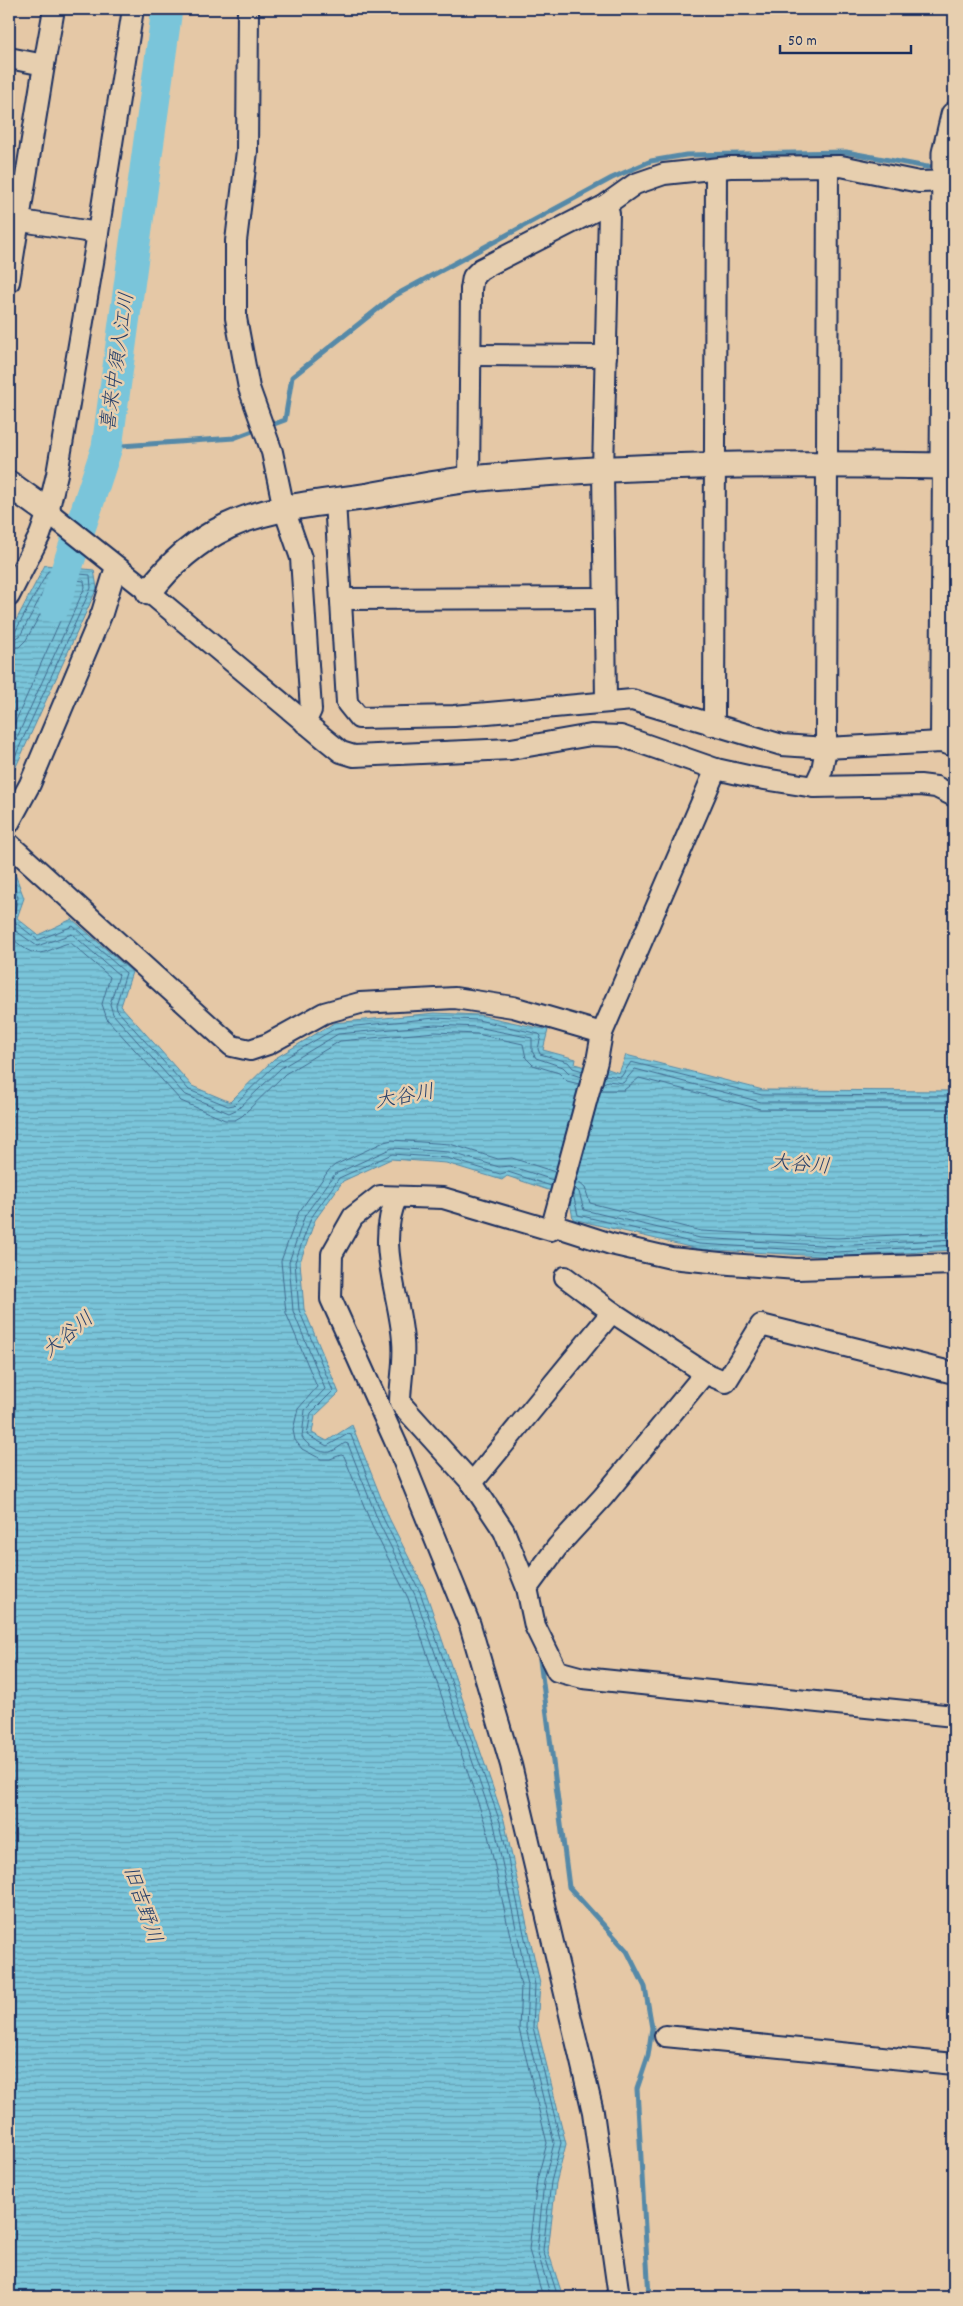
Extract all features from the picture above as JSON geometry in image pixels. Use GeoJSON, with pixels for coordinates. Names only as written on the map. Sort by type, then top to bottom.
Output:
{"type":"FeatureCollection","features":[{"type":"Feature","properties":{"kind":"street"},"geometry":{"type":"LineString","coordinates":[[9,282],[14,220],[54,9]]}},
{"type":"Feature","properties":{"kind":"street"},"geometry":{"type":"LineString","coordinates":[[9,596],[40,535],[54,516],[133,9]]}},
{"type":"Feature","properties":{"kind":"street"},"geometry":{"type":"LineString","coordinates":[[248,9],[247,151],[236,241],[236,318],[249,388],[272,452],[284,509],[301,558],[311,710],[305,723]]}},
{"type":"Feature","properties":{"kind":"street"},"geometry":{"type":"LineString","coordinates":[[9,58],[44,65]]}},
{"type":"Feature","properties":{"kind":"street"},"geometry":{"type":"LineString","coordinates":[[335,501],[348,703],[359,718],[454,716],[632,700],[782,745],[826,748],[948,744],[948,172],[954,115]]}},
{"type":"Feature","properties":{"kind":"street"},"geometry":{"type":"LineString","coordinates":[[469,480],[473,277],[480,269],[604,206],[635,184],[664,174],[716,170],[730,167],[841,166],[919,182],[948,172]]}},
{"type":"Feature","properties":{"kind":"street"},"geometry":{"type":"LineString","coordinates":[[814,786],[822,770],[826,748],[828,167]]}},
{"type":"Feature","properties":{"kind":"street"},"geometry":{"type":"LineString","coordinates":[[711,725],[714,714],[716,170]]}},
{"type":"Feature","properties":{"kind":"street"},"geometry":{"type":"LineString","coordinates":[[604,206],[609,213],[603,471],[606,701]]}},
{"type":"Feature","properties":{"kind":"street"},"geometry":{"type":"LineString","coordinates":[[14,220],[98,233]]}},
{"type":"Feature","properties":{"kind":"street"},"geometry":{"type":"LineString","coordinates":[[471,355],[606,356]]}},
{"type":"Feature","properties":{"kind":"street"},"geometry":{"type":"LineString","coordinates":[[149,592],[160,578],[194,545],[229,526],[284,509],[469,480],[603,471],[826,464],[949,466]]}},
{"type":"Feature","properties":{"kind":"street"},"geometry":{"type":"LineString","coordinates":[[9,484],[54,516],[149,592],[341,752],[354,756],[511,749],[591,735],[621,736],[716,769],[814,786],[920,785],[936,787],[954,796]]}},
{"type":"Feature","properties":{"kind":"street"},"geometry":{"type":"LineString","coordinates":[[9,823],[30,784],[102,613],[113,564]]}},
{"type":"Feature","properties":{"kind":"street"},"geometry":{"type":"LineString","coordinates":[[342,599],[605,598]]}},
{"type":"Feature","properties":{"kind":"street"},"geometry":{"type":"LineString","coordinates":[[619,2297],[593,2112],[511,1765],[470,1625],[399,1450],[331,1299],[332,1254],[353,1217],[380,1196],[443,1198],[551,1230],[597,1061],[602,1033],[716,769]]}},
{"type":"Feature","properties":{"kind":"street"},"geometry":{"type":"LineString","coordinates":[[9,844],[232,1046],[250,1050],[268,1044],[324,1013],[360,1003],[455,998],[513,1007],[602,1033]]}},
{"type":"Feature","properties":{"kind":"street"},"geometry":{"type":"LineString","coordinates":[[396,1197],[389,1214],[386,1237],[403,1343],[400,1403],[472,1483],[504,1531],[527,1588],[535,1626],[557,1671],[583,1678],[954,1716]]}},
{"type":"Feature","properties":{"kind":"street"},"geometry":{"type":"LineString","coordinates":[[554,1219],[611,1244],[671,1258],[797,1269],[954,1264]]}},
{"type":"Feature","properties":{"kind":"street"},"geometry":{"type":"LineString","coordinates":[[565,1277],[612,1312],[705,1373],[726,1382],[761,1325],[954,1373]]}},
{"type":"Feature","properties":{"kind":"street"},"geometry":{"type":"LineString","coordinates":[[472,1483],[612,1312]]}},
{"type":"Feature","properties":{"kind":"street"},"geometry":{"type":"LineString","coordinates":[[527,1588],[558,1546],[603,1497],[705,1373]]}},
{"type":"Feature","properties":{"kind":"street"},"geometry":{"type":"LineString","coordinates":[[665,2036],[954,2064]]}},
{"type":"Feature","properties":{"kind":"water"},"geometry":{"type":"Polygon","coordinates":[[[45,565],[94,570],[97,588],[9,782],[9,634],[45,565]]]}},
{"type":"Feature","properties":{"kind":"water"},"geometry":{"type":"Polygon","coordinates":[[[9,858],[24,898],[17,918],[38,935],[72,919],[132,972],[121,1006],[192,1086],[230,1102],[274,1059],[334,1023],[435,1013],[479,1015],[548,1030],[543,1050],[576,1059],[575,1064],[601,1072],[603,1067],[619,1073],[626,1055],[763,1090],[954,1091],[954,1250],[838,1257],[698,1249],[573,1219],[569,1197],[507,1176],[502,1180],[446,1163],[391,1159],[343,1181],[315,1220],[300,1262],[304,1309],[339,1393],[315,1416],[312,1433],[327,1441],[352,1425],[389,1518],[425,1590],[504,1820],[540,1984],[537,2026],[566,2144],[556,2183],[548,2251],[563,2297],[9,2297],[9,858]]]}},
{"type":"Feature","properties":{"kind":"waterway","name":"喜来中須入江川"},"geometry":{"type":"LineString","coordinates":[[54,607],[107,447],[167,9]]}},
{"type":"Feature","properties":{"kind":"waterway"},"geometry":{"type":"LineString","coordinates":[[266,427],[285,420],[292,377],[394,296],[612,178],[651,161],[686,155],[846,152],[927,167],[939,166]]}},
{"type":"Feature","properties":{"kind":"waterway"},"geometry":{"type":"LineString","coordinates":[[107,447],[234,438],[258,429]]}},
{"type":"Feature","properties":{"kind":"waterway"},"geometry":{"type":"LineString","coordinates":[[540,1660],[569,1887],[627,1951],[645,1987],[652,2028],[648,2056],[637,2089],[649,2297]]}},
{"type":"Feature","properties":{"kind":"water label","name":"大谷川"},"geometry":{"type":"Point","coordinates":[405,1098]}},
{"type":"Feature","properties":{"kind":"water label","name":"大谷川"},"geometry":{"type":"Point","coordinates":[800,1166]}},
{"type":"Feature","properties":{"kind":"water label","name":"大谷川"},"geometry":{"type":"Point","coordinates":[69,1336]}},
{"type":"Feature","properties":{"kind":"water label","name":"旧吉野川"},"geometry":{"type":"Point","coordinates":[141,1905]}}]}
